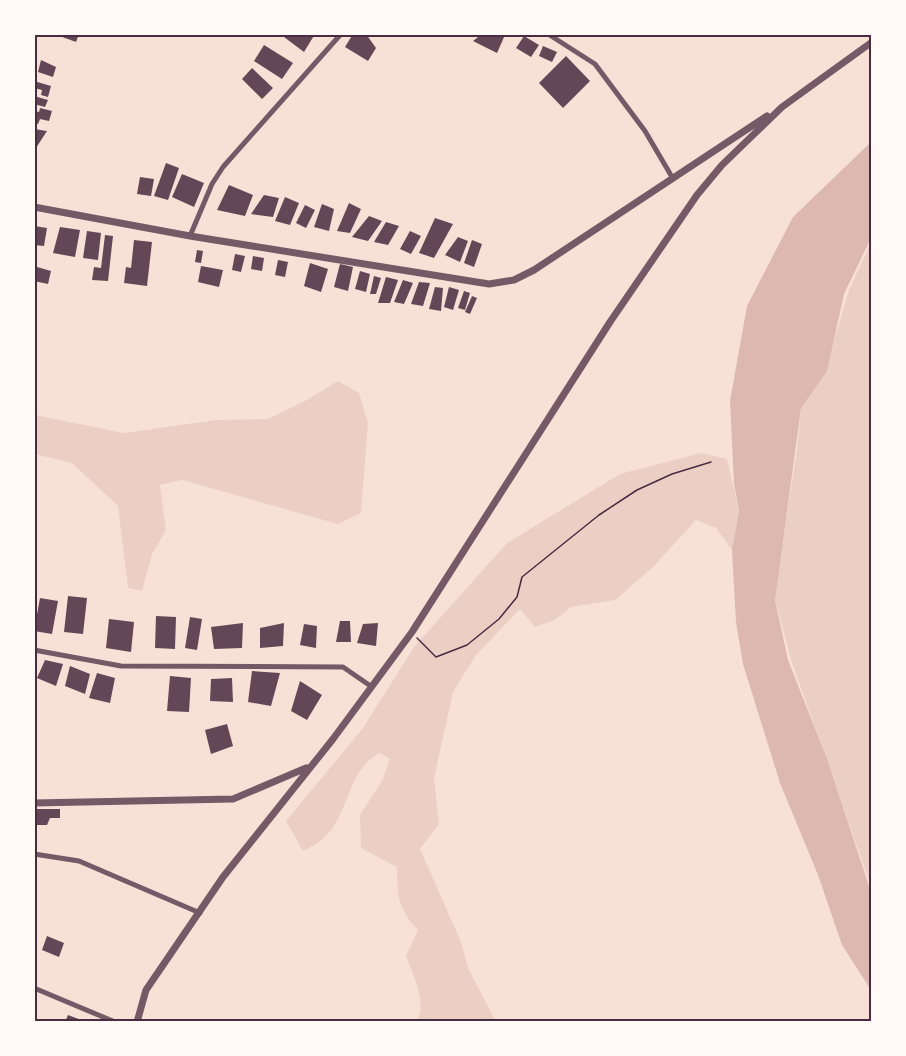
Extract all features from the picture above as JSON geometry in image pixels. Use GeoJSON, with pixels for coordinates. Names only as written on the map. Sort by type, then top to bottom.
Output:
{"type":"FeatureCollection","features":[{"type":"Feature","properties":{"kind":"street"},"geometry":{"type":"LineString","coordinates":[[190,236],[212,184],[223,167],[341,34]]}},
{"type":"Feature","properties":{"kind":"street"},"geometry":{"type":"LineString","coordinates":[[548,34],[595,64],[645,131],[672,177]]}},
{"type":"Feature","properties":{"kind":"street"},"geometry":{"type":"LineString","coordinates":[[34,207],[190,236],[489,284],[514,280],[534,270],[672,177],[782,107],[872,42]]}},
{"type":"Feature","properties":{"kind":"street"},"geometry":{"type":"LineString","coordinates":[[137,1022],[146,990],[200,914],[223,877],[333,739],[412,632],[610,322],[697,195],[722,165],[782,107]]}},
{"type":"Feature","properties":{"kind":"street"},"geometry":{"type":"LineString","coordinates":[[34,650],[121,666],[343,667],[372,687]]}},
{"type":"Feature","properties":{"kind":"street"},"geometry":{"type":"LineString","coordinates":[[34,803],[233,799],[309,767]]}},
{"type":"Feature","properties":{"kind":"street"},"geometry":{"type":"LineString","coordinates":[[34,854],[79,861],[200,914]]}},
{"type":"Feature","properties":{"kind":"street"},"geometry":{"type":"LineString","coordinates":[[34,988],[115,1022]]}},
{"type":"Feature","properties":{"kind":"path"},"geometry":{"type":"LineString","coordinates":[[412,632],[436,657],[467,645],[510,607],[517,597],[522,577],[600,515],[637,490],[672,474],[711,462]]}},
{"type":"Feature","properties":{"kind":"shaded area"},"geometry":{"type":"Polygon","coordinates":[[[871,142],[871,238],[844,294],[827,371],[801,408],[775,600],[788,660],[827,759],[871,892],[871,990],[842,945],[818,875],[780,783],[743,664],[736,622],[732,550],[739,511],[734,484],[730,401],[747,306],[793,217],[871,142]]]}},
{"type":"Feature","properties":{"kind":"shaded area"},"geometry":{"type":"Polygon","coordinates":[[[871,242],[871,886],[791,660],[774,595],[797,450],[801,408],[825,371],[849,290],[871,242]]]}},
{"type":"Feature","properties":{"kind":"shaded area"},"geometry":{"type":"Polygon","coordinates":[[[338,381],[359,393],[368,423],[361,513],[338,524],[182,480],[160,485],[166,530],[152,554],[142,591],[128,588],[118,506],[72,463],[35,454],[35,415],[124,433],[216,420],[268,419],[305,401],[338,381]]]}},
{"type":"Feature","properties":{"kind":"shaded area"},"geometry":{"type":"Polygon","coordinates":[[[701,453],[727,459],[739,511],[732,550],[716,528],[696,520],[652,568],[615,600],[571,607],[555,620],[535,627],[520,609],[476,655],[453,692],[434,778],[439,824],[420,849],[461,942],[468,968],[495,1020],[417,1021],[420,1014],[420,997],[406,956],[418,930],[406,915],[400,901],[397,867],[361,848],[360,815],[382,781],[390,759],[379,753],[363,767],[332,829],[312,846],[303,851],[286,821],[363,728],[414,647],[507,543],[620,474],[701,453]]]}},
{"type":"Feature","properties":{"kind":"building"},"geometry":{"type":"Polygon","coordinates":[[[54,34],[79,34],[76,42],[54,34]]]}},
{"type":"Feature","properties":{"kind":"building"},"geometry":{"type":"Polygon","coordinates":[[[280,34],[315,34],[304,52],[280,34]]]}},
{"type":"Feature","properties":{"kind":"building"},"geometry":{"type":"Polygon","coordinates":[[[353,34],[366,34],[376,48],[368,61],[345,47],[353,34]]]}},
{"type":"Feature","properties":{"kind":"building"},"geometry":{"type":"Polygon","coordinates":[[[482,34],[505,35],[497,53],[473,41],[482,34]]]}},
{"type":"Feature","properties":{"kind":"building"},"geometry":{"type":"Polygon","coordinates":[[[524,36],[539,45],[531,57],[516,48],[524,36]]]}},
{"type":"Feature","properties":{"kind":"building"},"geometry":{"type":"Polygon","coordinates":[[[264,45],[293,63],[282,79],[254,61],[264,45]]]}},
{"type":"Feature","properties":{"kind":"building"},"geometry":{"type":"Polygon","coordinates":[[[543,46],[557,52],[552,62],[539,56],[543,46]]]}},
{"type":"Feature","properties":{"kind":"building"},"geometry":{"type":"Polygon","coordinates":[[[566,56],[590,81],[563,108],[539,83],[566,56]]]}},
{"type":"Feature","properties":{"kind":"building"},"geometry":{"type":"Polygon","coordinates":[[[41,60],[56,67],[53,77],[38,72],[41,60]]]}},
{"type":"Feature","properties":{"kind":"building"},"geometry":{"type":"Polygon","coordinates":[[[252,68],[273,88],[262,99],[242,79],[252,68]]]}},
{"type":"Feature","properties":{"kind":"building"},"geometry":{"type":"Polygon","coordinates":[[[34,81],[51,86],[48,97],[41,95],[42,90],[34,88],[34,81]]]}},
{"type":"Feature","properties":{"kind":"building"},"geometry":{"type":"Polygon","coordinates":[[[34,96],[48,100],[45,107],[34,104],[34,96]]]}},
{"type":"Feature","properties":{"kind":"building"},"geometry":{"type":"Polygon","coordinates":[[[40,108],[52,111],[49,121],[40,119],[38,124],[34,123],[34,111],[39,112],[40,108]]]}},
{"type":"Feature","properties":{"kind":"building"},"geometry":{"type":"Polygon","coordinates":[[[34,129],[47,131],[36,148],[34,148],[34,129]]]}},
{"type":"Feature","properties":{"kind":"building"},"geometry":{"type":"Polygon","coordinates":[[[166,163],[179,168],[168,200],[154,196],[166,163]]]}},
{"type":"Feature","properties":{"kind":"building"},"geometry":{"type":"Polygon","coordinates":[[[182,174],[204,183],[194,207],[172,197],[182,174]]]}},
{"type":"Feature","properties":{"kind":"building"},"geometry":{"type":"Polygon","coordinates":[[[140,177],[154,179],[151,196],[137,194],[140,177]]]}},
{"type":"Feature","properties":{"kind":"building"},"geometry":{"type":"Polygon","coordinates":[[[229,185],[253,195],[245,216],[217,210],[229,185]]]}},
{"type":"Feature","properties":{"kind":"building"},"geometry":{"type":"Polygon","coordinates":[[[264,195],[279,198],[273,217],[251,214],[264,195]]]}},
{"type":"Feature","properties":{"kind":"building"},"geometry":{"type":"Polygon","coordinates":[[[285,197],[299,203],[290,225],[275,221],[285,197]]]}},
{"type":"Feature","properties":{"kind":"building"},"geometry":{"type":"Polygon","coordinates":[[[349,203],[361,209],[350,233],[337,231],[349,203]]]}},
{"type":"Feature","properties":{"kind":"building"},"geometry":{"type":"Polygon","coordinates":[[[322,204],[334,209],[329,231],[314,227],[322,204]]]}},
{"type":"Feature","properties":{"kind":"building"},"geometry":{"type":"Polygon","coordinates":[[[305,205],[315,210],[306,228],[296,223],[305,205]]]}},
{"type":"Feature","properties":{"kind":"building"},"geometry":{"type":"Polygon","coordinates":[[[369,216],[382,221],[368,241],[352,237],[369,216]]]}},
{"type":"Feature","properties":{"kind":"building"},"geometry":{"type":"Polygon","coordinates":[[[435,218],[453,224],[434,258],[419,253],[435,218]]]}},
{"type":"Feature","properties":{"kind":"building"},"geometry":{"type":"Polygon","coordinates":[[[386,222],[399,226],[388,245],[374,242],[386,222]]]}},
{"type":"Feature","properties":{"kind":"building"},"geometry":{"type":"Polygon","coordinates":[[[34,226],[47,228],[44,246],[34,245],[34,226]]]}},
{"type":"Feature","properties":{"kind":"building"},"geometry":{"type":"Polygon","coordinates":[[[60,227],[80,230],[75,257],[53,253],[60,227]]]}},
{"type":"Feature","properties":{"kind":"building"},"geometry":{"type":"Polygon","coordinates":[[[87,231],[101,233],[98,260],[83,258],[87,231]]]}},
{"type":"Feature","properties":{"kind":"building"},"geometry":{"type":"Polygon","coordinates":[[[410,231],[421,236],[411,254],[400,249],[410,231]]]}},
{"type":"Feature","properties":{"kind":"building"},"geometry":{"type":"Polygon","coordinates":[[[105,235],[113,236],[108,281],[92,280],[94,267],[101,268],[105,235]]]}},
{"type":"Feature","properties":{"kind":"building"},"geometry":{"type":"Polygon","coordinates":[[[458,237],[468,241],[460,262],[445,255],[458,237]]]}},
{"type":"Feature","properties":{"kind":"building"},"geometry":{"type":"Polygon","coordinates":[[[134,240],[152,242],[147,286],[124,283],[126,267],[131,268],[134,240]]]}},
{"type":"Feature","properties":{"kind":"building"},"geometry":{"type":"Polygon","coordinates":[[[472,240],[482,244],[474,267],[464,263],[472,240]]]}},
{"type":"Feature","properties":{"kind":"building"},"geometry":{"type":"Polygon","coordinates":[[[197,250],[203,251],[201,263],[195,262],[197,250]]]}},
{"type":"Feature","properties":{"kind":"building"},"geometry":{"type":"Polygon","coordinates":[[[235,254],[245,256],[241,272],[232,270],[235,254]]]}},
{"type":"Feature","properties":{"kind":"building"},"geometry":{"type":"Polygon","coordinates":[[[253,256],[264,258],[262,271],[251,269],[253,256]]]}},
{"type":"Feature","properties":{"kind":"building"},"geometry":{"type":"Polygon","coordinates":[[[278,260],[288,262],[285,277],[275,275],[278,260]]]}},
{"type":"Feature","properties":{"kind":"building"},"geometry":{"type":"Polygon","coordinates":[[[310,263],[328,269],[321,292],[304,286],[310,263]]]}},
{"type":"Feature","properties":{"kind":"building"},"geometry":{"type":"Polygon","coordinates":[[[340,264],[353,267],[348,291],[334,287],[340,264]]]}},
{"type":"Feature","properties":{"kind":"building"},"geometry":{"type":"Polygon","coordinates":[[[201,266],[223,270],[219,287],[198,282],[201,266]]]}},
{"type":"Feature","properties":{"kind":"building"},"geometry":{"type":"Polygon","coordinates":[[[37,267],[51,271],[48,284],[34,281],[37,267]]]}},
{"type":"Feature","properties":{"kind":"building"},"geometry":{"type":"Polygon","coordinates":[[[360,271],[370,274],[366,292],[355,289],[360,271]]]}},
{"type":"Feature","properties":{"kind":"building"},"geometry":{"type":"Polygon","coordinates":[[[374,276],[381,278],[376,294],[370,294],[374,276]]]}},
{"type":"Feature","properties":{"kind":"building"},"geometry":{"type":"Polygon","coordinates":[[[386,277],[398,280],[390,303],[378,303],[386,277]]]}},
{"type":"Feature","properties":{"kind":"building"},"geometry":{"type":"Polygon","coordinates":[[[403,280],[413,283],[404,304],[394,302],[403,280]]]}},
{"type":"Feature","properties":{"kind":"building"},"geometry":{"type":"Polygon","coordinates":[[[419,282],[430,283],[423,306],[411,304],[419,282]]]}},
{"type":"Feature","properties":{"kind":"building"},"geometry":{"type":"Polygon","coordinates":[[[435,287],[443,288],[441,311],[429,309],[435,287]]]}},
{"type":"Feature","properties":{"kind":"building"},"geometry":{"type":"Polygon","coordinates":[[[449,287],[459,290],[453,310],[444,307],[449,287]]]}},
{"type":"Feature","properties":{"kind":"building"},"geometry":{"type":"Polygon","coordinates":[[[464,291],[470,293],[465,310],[458,308],[464,291]]]}},
{"type":"Feature","properties":{"kind":"building"},"geometry":{"type":"Polygon","coordinates":[[[472,296],[477,298],[470,314],[465,312],[472,296]]]}},
{"type":"Feature","properties":{"kind":"building"},"geometry":{"type":"Polygon","coordinates":[[[68,596],[87,598],[83,634],[64,632],[68,596]]]}},
{"type":"Feature","properties":{"kind":"building"},"geometry":{"type":"Polygon","coordinates":[[[40,598],[58,601],[52,634],[34,631],[40,598]]]}},
{"type":"Feature","properties":{"kind":"building"},"geometry":{"type":"Polygon","coordinates":[[[156,616],[176,617],[175,649],[155,648],[156,616]]]}},
{"type":"Feature","properties":{"kind":"building"},"geometry":{"type":"Polygon","coordinates":[[[190,617],[202,619],[197,650],[185,648],[190,617]]]}},
{"type":"Feature","properties":{"kind":"building"},"geometry":{"type":"Polygon","coordinates":[[[109,619],[134,622],[131,652],[106,648],[109,619]]]}},
{"type":"Feature","properties":{"kind":"building"},"geometry":{"type":"Polygon","coordinates":[[[340,621],[350,621],[351,642],[336,642],[340,621]]]}},
{"type":"Feature","properties":{"kind":"building"},"geometry":{"type":"Polygon","coordinates":[[[243,623],[242,648],[214,649],[211,627],[243,623]]]}},
{"type":"Feature","properties":{"kind":"building"},"geometry":{"type":"Polygon","coordinates":[[[284,623],[283,646],[260,648],[260,628],[284,623]]]}},
{"type":"Feature","properties":{"kind":"building"},"geometry":{"type":"Polygon","coordinates":[[[378,623],[376,646],[357,643],[363,624],[378,623]]]}},
{"type":"Feature","properties":{"kind":"building"},"geometry":{"type":"Polygon","coordinates":[[[304,624],[317,626],[316,648],[300,645],[304,624]]]}},
{"type":"Feature","properties":{"kind":"building"},"geometry":{"type":"Polygon","coordinates":[[[45,660],[63,664],[56,686],[37,678],[45,660]]]}},
{"type":"Feature","properties":{"kind":"building"},"geometry":{"type":"Polygon","coordinates":[[[70,666],[90,674],[85,694],[65,686],[70,666]]]}},
{"type":"Feature","properties":{"kind":"building"},"geometry":{"type":"Polygon","coordinates":[[[252,671],[280,673],[271,706],[248,702],[252,671]]]}},
{"type":"Feature","properties":{"kind":"building"},"geometry":{"type":"Polygon","coordinates":[[[97,673],[115,678],[110,703],[89,698],[97,673]]]}},
{"type":"Feature","properties":{"kind":"building"},"geometry":{"type":"Polygon","coordinates":[[[170,676],[191,678],[189,712],[167,711],[170,676]]]}},
{"type":"Feature","properties":{"kind":"building"},"geometry":{"type":"Polygon","coordinates":[[[232,678],[233,702],[210,701],[211,679],[232,678]]]}},
{"type":"Feature","properties":{"kind":"building"},"geometry":{"type":"Polygon","coordinates":[[[300,681],[322,695],[307,720],[291,711],[300,681]]]}},
{"type":"Feature","properties":{"kind":"building"},"geometry":{"type":"Polygon","coordinates":[[[227,724],[233,746],[211,754],[205,730],[227,724]]]}},
{"type":"Feature","properties":{"kind":"building"},"geometry":{"type":"Polygon","coordinates":[[[34,809],[60,809],[60,818],[50,818],[47,825],[34,825],[34,809]]]}},
{"type":"Feature","properties":{"kind":"building"},"geometry":{"type":"Polygon","coordinates":[[[47,936],[64,943],[59,957],[42,950],[47,936]]]}},
{"type":"Feature","properties":{"kind":"building"},"geometry":{"type":"Polygon","coordinates":[[[68,1015],[84,1021],[84,1022],[65,1022],[68,1015]]]}}]}
